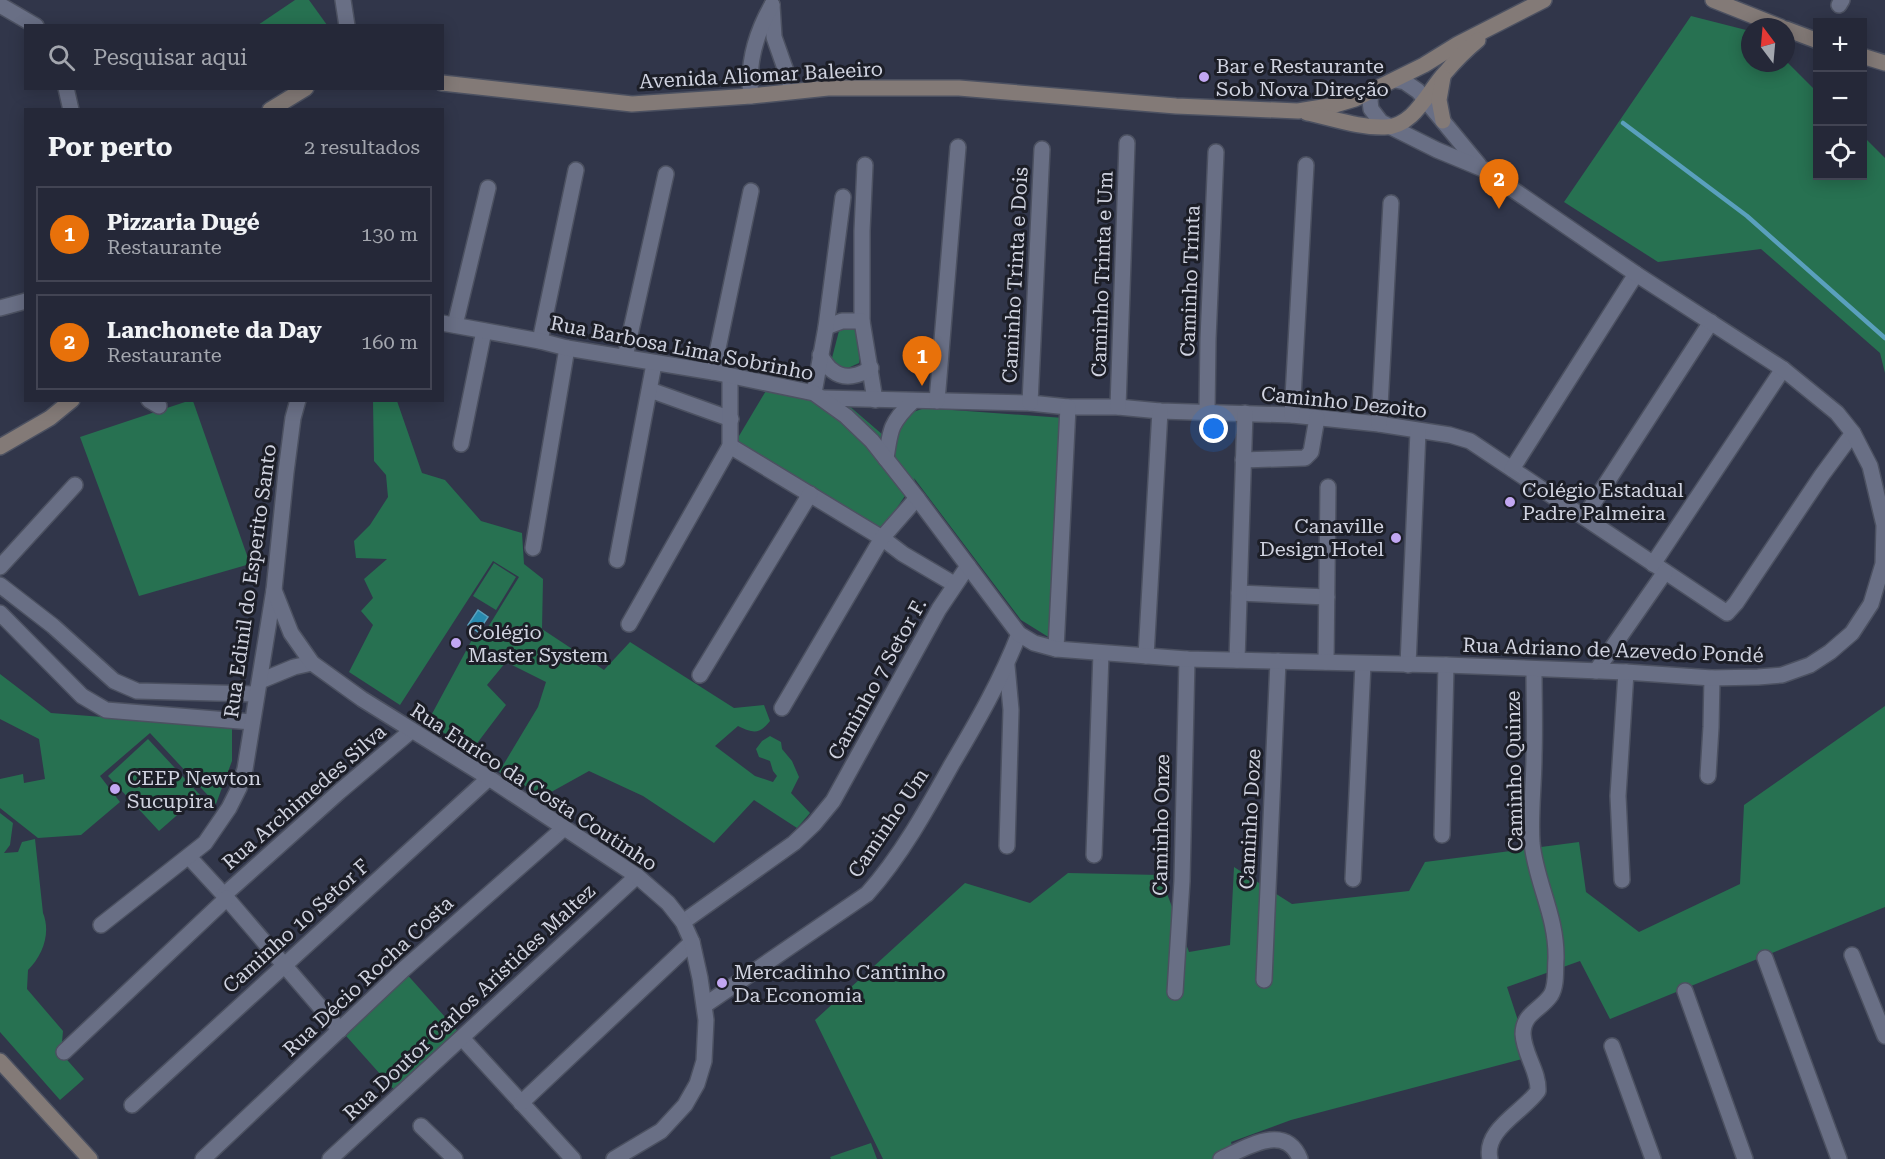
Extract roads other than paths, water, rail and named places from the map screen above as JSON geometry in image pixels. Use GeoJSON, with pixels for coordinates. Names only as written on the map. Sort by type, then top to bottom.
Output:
{"type":"FeatureCollection","features":[{"type":"Feature","properties":{"kind":"main road","name":"Avenida Aliomar Baleeiro"},"geometry":{"type":"LineString","coordinates":[[1298,111],[1335,105],[1395,80],[1545,0]]}},
{"type":"Feature","properties":{"kind":"main road"},"geometry":{"type":"LineString","coordinates":[[1713,0],[1758,18]]}},
{"type":"Feature","properties":{"kind":"main road","name":"Avenida Aliomar Baleeiro"},"geometry":{"type":"LineString","coordinates":[[444,83],[632,104],[828,88],[959,88],[1176,106],[1298,111],[1361,125],[1386,127],[1404,120],[1415,111],[1444,73],[1475,42],[1496,26]]}},
{"type":"Feature","properties":{"kind":"main road"},"geometry":{"type":"LineString","coordinates":[[1795,32],[1813,39]]}},
{"type":"Feature","properties":{"kind":"main road"},"geometry":{"type":"LineString","coordinates":[[1867,57],[1885,63]]}},
{"type":"Feature","properties":{"kind":"main road"},"geometry":{"type":"LineString","coordinates":[[1443,121],[1439,100],[1444,73]]}},
{"type":"Feature","properties":{"kind":"main road"},"geometry":{"type":"LineString","coordinates":[[273,108],[303,90]]}},
{"type":"Feature","properties":{"kind":"main road"},"geometry":{"type":"LineString","coordinates":[[0,447],[50,418],[70,402]]}},
{"type":"Feature","properties":{"kind":"main road"},"geometry":{"type":"LineString","coordinates":[[0,1061],[90,1159]]}},
{"type":"Feature","properties":{"kind":"street"},"geometry":{"type":"LineString","coordinates":[[343,0],[347,24]]}},
{"type":"Feature","properties":{"kind":"street"},"geometry":{"type":"LineString","coordinates":[[751,96],[750,61],[772,2]]}},
{"type":"Feature","properties":{"kind":"street"},"geometry":{"type":"LineString","coordinates":[[772,2],[774,37],[793,91]]}},
{"type":"Feature","properties":{"kind":"street"},"geometry":{"type":"LineString","coordinates":[[0,5],[33,24]]}},
{"type":"Feature","properties":{"kind":"street"},"geometry":{"type":"LineString","coordinates":[[758,36],[767,33],[774,37]]}},
{"type":"Feature","properties":{"kind":"street","name":"Rua Adriano de Azevedo Pondé"},"geometry":{"type":"LineString","coordinates":[[1019,634],[1034,644],[1056,649],[1187,659],[1446,665],[1712,678],[1758,678],[1782,675],[1810,665],[1852,633],[1870,604],[1883,564],[1884,525],[1873,473],[1853,433],[1837,413],[1782,369],[1636,274],[1483,169],[1464,149],[1425,99],[1411,85],[1395,80]]}},
{"type":"Feature","properties":{"kind":"street"},"geometry":{"type":"LineString","coordinates":[[66,90],[71,108]]}},
{"type":"Feature","properties":{"kind":"street","name":"Rua Adriano de Azevedo Pondé"},"geometry":{"type":"LineString","coordinates":[[1372,90],[1370,101],[1375,116],[1381,122],[1437,150],[1483,169]]}},
{"type":"Feature","properties":{"kind":"street","name":"Caminho Trinta e Um"},"geometry":{"type":"LineString","coordinates":[[1118,407],[1127,143]]}},
{"type":"Feature","properties":{"kind":"street"},"geometry":{"type":"LineString","coordinates":[[938,401],[958,147]]}},
{"type":"Feature","properties":{"kind":"street","name":"Caminho Trinta e Dois"},"geometry":{"type":"LineString","coordinates":[[1030,403],[1042,149]]}},
{"type":"Feature","properties":{"kind":"street","name":"Caminho Trinta"},"geometry":{"type":"LineString","coordinates":[[1207,411],[1216,152]]}},
{"type":"Feature","properties":{"kind":"street"},"geometry":{"type":"LineString","coordinates":[[865,165],[862,321],[875,400]]}},
{"type":"Feature","properties":{"kind":"street"},"geometry":{"type":"LineString","coordinates":[[1292,415],[1306,165]]}},
{"type":"Feature","properties":{"kind":"street"},"geometry":{"type":"LineString","coordinates":[[540,341],[576,170]]}},
{"type":"Feature","properties":{"kind":"street"},"geometry":{"type":"LineString","coordinates":[[625,357],[666,174]]}},
{"type":"Feature","properties":{"kind":"street"},"geometry":{"type":"LineString","coordinates":[[448,324],[488,188]]}},
{"type":"Feature","properties":{"kind":"street"},"geometry":{"type":"LineString","coordinates":[[713,372],[750,191]]}},
{"type":"Feature","properties":{"kind":"street"},"geometry":{"type":"LineString","coordinates":[[819,395],[820,355],[826,327],[843,197]]}},
{"type":"Feature","properties":{"kind":"street"},"geometry":{"type":"LineString","coordinates":[[1379,424],[1390,203]]}},
{"type":"Feature","properties":{"kind":"street"},"geometry":{"type":"LineString","coordinates":[[1512,469],[1636,274]]}},
{"type":"Feature","properties":{"kind":"street"},"geometry":{"type":"LineString","coordinates":[[0,308],[24,302]]}},
{"type":"Feature","properties":{"kind":"street"},"geometry":{"type":"LineString","coordinates":[[826,327],[842,321],[862,321]]}},
{"type":"Feature","properties":{"kind":"street"},"geometry":{"type":"LineString","coordinates":[[1585,516],[1711,322]]}},
{"type":"Feature","properties":{"kind":"street","name":"Rua Barbosa Lima Sobrinho"},"geometry":{"type":"LineString","coordinates":[[448,324],[654,364],[713,372],[819,395],[859,428],[886,459],[1019,634]]}},
{"type":"Feature","properties":{"kind":"street"},"geometry":{"type":"LineString","coordinates":[[461,444],[484,331]]}},
{"type":"Feature","properties":{"kind":"street"},"geometry":{"type":"LineString","coordinates":[[533,548],[567,348]]}},
{"type":"Feature","properties":{"kind":"street"},"geometry":{"type":"LineString","coordinates":[[820,355],[832,371],[847,376],[863,374],[871,368]]}},
{"type":"Feature","properties":{"kind":"street"},"geometry":{"type":"LineString","coordinates":[[617,560],[654,364]]}},
{"type":"Feature","properties":{"kind":"street"},"geometry":{"type":"LineString","coordinates":[[1596,671],[1782,369]]}},
{"type":"Feature","properties":{"kind":"street"},"geometry":{"type":"LineString","coordinates":[[629,624],[730,446],[730,376]]}},
{"type":"Feature","properties":{"kind":"street"},"geometry":{"type":"LineString","coordinates":[[650,390],[730,419]]}},
{"type":"Feature","properties":{"kind":"street","name":"Caminho Dezoito"},"geometry":{"type":"LineString","coordinates":[[819,395],[875,400],[1030,403],[1068,407],[1292,415],[1379,424],[1450,435],[1470,441],[1727,613],[1730,612],[1816,483],[1853,433]]}},
{"type":"Feature","properties":{"kind":"street"},"geometry":{"type":"LineString","coordinates":[[886,459],[893,424],[897,416],[913,401]]}},
{"type":"Feature","properties":{"kind":"street","name":"Rua Edinil do Esperito Santo"},"geometry":{"type":"LineString","coordinates":[[101,926],[205,843],[230,808],[239,788],[245,769],[274,590],[286,472],[293,418],[297,402]]}},
{"type":"Feature","properties":{"kind":"street"},"geometry":{"type":"LineString","coordinates":[[1056,649],[1068,407]]}},
{"type":"Feature","properties":{"kind":"street"},"geometry":{"type":"LineString","coordinates":[[1146,656],[1160,411]]}},
{"type":"Feature","properties":{"kind":"street"},"geometry":{"type":"LineString","coordinates":[[1237,660],[1245,413]]}},
{"type":"Feature","properties":{"kind":"street"},"geometry":{"type":"LineString","coordinates":[[1243,460],[1305,458],[1311,452],[1317,418]]}},
{"type":"Feature","properties":{"kind":"street"},"geometry":{"type":"LineString","coordinates":[[1408,665],[1418,431]]}},
{"type":"Feature","properties":{"kind":"street"},"geometry":{"type":"LineString","coordinates":[[730,446],[954,584]]}},
{"type":"Feature","properties":{"kind":"street"},"geometry":{"type":"LineString","coordinates":[[0,567],[75,485]]}},
{"type":"Feature","properties":{"kind":"street"},"geometry":{"type":"LineString","coordinates":[[1326,662],[1328,487]]}},
{"type":"Feature","properties":{"kind":"street"},"geometry":{"type":"LineString","coordinates":[[700,675],[810,494]]}},
{"type":"Feature","properties":{"kind":"street"},"geometry":{"type":"LineString","coordinates":[[782,708],[882,538],[917,498]]}},
{"type":"Feature","properties":{"kind":"street","name":"Caminho 7 Setor F."},"geometry":{"type":"LineString","coordinates":[[683,922],[794,843],[825,813],[954,584],[968,566]]}},
{"type":"Feature","properties":{"kind":"street"},"geometry":{"type":"LineString","coordinates":[[0,585],[53,626],[107,676],[125,687],[147,692],[258,687],[294,667],[312,663]]}},
{"type":"Feature","properties":{"kind":"street","name":"Rua Eurico da Costa Coutinho"},"geometry":{"type":"LineString","coordinates":[[274,590],[291,633],[312,663],[362,699],[489,778],[637,876],[668,903],[683,922],[692,942],[705,1005],[704,1060],[697,1084],[685,1105],[661,1131],[614,1159]]}},
{"type":"Feature","properties":{"kind":"street"},"geometry":{"type":"LineString","coordinates":[[1239,593],[1327,597]]}},
{"type":"Feature","properties":{"kind":"street"},"geometry":{"type":"LineString","coordinates":[[0,613],[82,696],[106,710],[252,722]]}},
{"type":"Feature","properties":{"kind":"street","name":"Caminho Um"},"geometry":{"type":"LineString","coordinates":[[705,1005],[867,894],[886,871],[929,804],[1007,666],[1019,634]]}},
{"type":"Feature","properties":{"kind":"street"},"geometry":{"type":"LineString","coordinates":[[1094,855],[1101,653]]}},
{"type":"Feature","properties":{"kind":"street","name":"Caminho Onze"},"geometry":{"type":"LineString","coordinates":[[1175,992],[1182,881],[1187,659]]}},
{"type":"Feature","properties":{"kind":"street","name":"Caminho Doze"},"geometry":{"type":"LineString","coordinates":[[1264,980],[1278,661]]}},
{"type":"Feature","properties":{"kind":"street"},"geometry":{"type":"LineString","coordinates":[[1353,879],[1363,664]]}},
{"type":"Feature","properties":{"kind":"street"},"geometry":{"type":"LineString","coordinates":[[1442,835],[1446,665]]}},
{"type":"Feature","properties":{"kind":"street"},"geometry":{"type":"LineString","coordinates":[[1007,666],[1011,710],[1007,846]]}},
{"type":"Feature","properties":{"kind":"street","name":"Caminho Quinze"},"geometry":{"type":"LineString","coordinates":[[1490,1159],[1490,1144],[1495,1134],[1538,1091],[1538,1082],[1524,1046],[1523,1031],[1525,1021],[1544,1003],[1555,984],[1556,956],[1550,911],[1536,866],[1532,843],[1534,669]]}},
{"type":"Feature","properties":{"kind":"street"},"geometry":{"type":"LineString","coordinates":[[1622,880],[1618,796],[1626,672]]}},
{"type":"Feature","properties":{"kind":"street"},"geometry":{"type":"LineString","coordinates":[[1708,776],[1712,678]]}},
{"type":"Feature","properties":{"kind":"street","name":"Rua Archimedes Silva"},"geometry":{"type":"LineString","coordinates":[[64,1052],[226,896],[339,792],[411,731]]}},
{"type":"Feature","properties":{"kind":"street","name":"Caminho 10 Setor F"},"geometry":{"type":"LineString","coordinates":[[132,1105],[489,778]]}},
{"type":"Feature","properties":{"kind":"street","name":"Rua Décio Rocha Costa"},"geometry":{"type":"LineString","coordinates":[[203,1159],[404,969],[564,828]]}},
{"type":"Feature","properties":{"kind":"street"},"geometry":{"type":"LineString","coordinates":[[189,857],[226,896]]}},
{"type":"Feature","properties":{"kind":"street","name":"Rua Doutor Carlos Aristides Maltez"},"geometry":{"type":"LineString","coordinates":[[330,1159],[637,876]]}},
{"type":"Feature","properties":{"kind":"street","name":"Rua Archimedes Silva"},"geometry":{"type":"LineString","coordinates":[[226,896],[340,1030]]}},
{"type":"Feature","properties":{"kind":"street"},"geometry":{"type":"LineString","coordinates":[[521,1103],[692,942]]}},
{"type":"Feature","properties":{"kind":"street"},"geometry":{"type":"LineString","coordinates":[[1852,955],[1885,1036]]}},
{"type":"Feature","properties":{"kind":"street"},"geometry":{"type":"LineString","coordinates":[[1766,958],[1839,1159]]}},
{"type":"Feature","properties":{"kind":"street"},"geometry":{"type":"LineString","coordinates":[[1685,992],[1745,1159]]}},
{"type":"Feature","properties":{"kind":"street"},"geometry":{"type":"LineString","coordinates":[[462,1038],[573,1159]]}},
{"type":"Feature","properties":{"kind":"street"},"geometry":{"type":"LineString","coordinates":[[1612,1046],[1653,1159]]}},
{"type":"Feature","properties":{"kind":"street"},"geometry":{"type":"LineString","coordinates":[[421,1126],[455,1159]]}},
{"type":"Feature","properties":{"kind":"street"},"geometry":{"type":"LineString","coordinates":[[1221,1159],[1267,1140],[1280,1139],[1290,1144],[1300,1159]]}},
{"type":"Feature","properties":{"kind":"water"},"geometry":{"type":"Polygon","coordinates":[[[478,610],[488,617],[478,632],[468,625],[478,610]]]}},
{"type":"Feature","properties":{"kind":"waterway"},"geometry":{"type":"LineString","coordinates":[[1623,123],[1747,216],[1885,338]]}},
{"type":"Feature","properties":{"kind":"place","name":"Bar e Restaurante Sob Nova Direção"},"geometry":{"type":"Point","coordinates":[1204,77]}},
{"type":"Feature","properties":{"kind":"place","name":"Lanchonete da Day"},"geometry":{"type":"Point","coordinates":[1499,209]}},
{"type":"Feature","properties":{"kind":"place","name":"Pizzaria Dugé"},"geometry":{"type":"Point","coordinates":[922,386]}},
{"type":"Feature","properties":{"kind":"place","name":"Colégio Estadual Padre Palmeira"},"geometry":{"type":"Point","coordinates":[1510,502]}},
{"type":"Feature","properties":{"kind":"place","name":"Canaville Design Hotel"},"geometry":{"type":"Point","coordinates":[1396,538]}},
{"type":"Feature","properties":{"kind":"place","name":"Colégio Master System"},"geometry":{"type":"Point","coordinates":[456,643]}},
{"type":"Feature","properties":{"kind":"place","name":"CEEP Newton Sucupira"},"geometry":{"type":"Point","coordinates":[115,789]}},
{"type":"Feature","properties":{"kind":"place","name":"Mercadinho Cantinho Da Economia"},"geometry":{"type":"Point","coordinates":[722,983]}}]}
